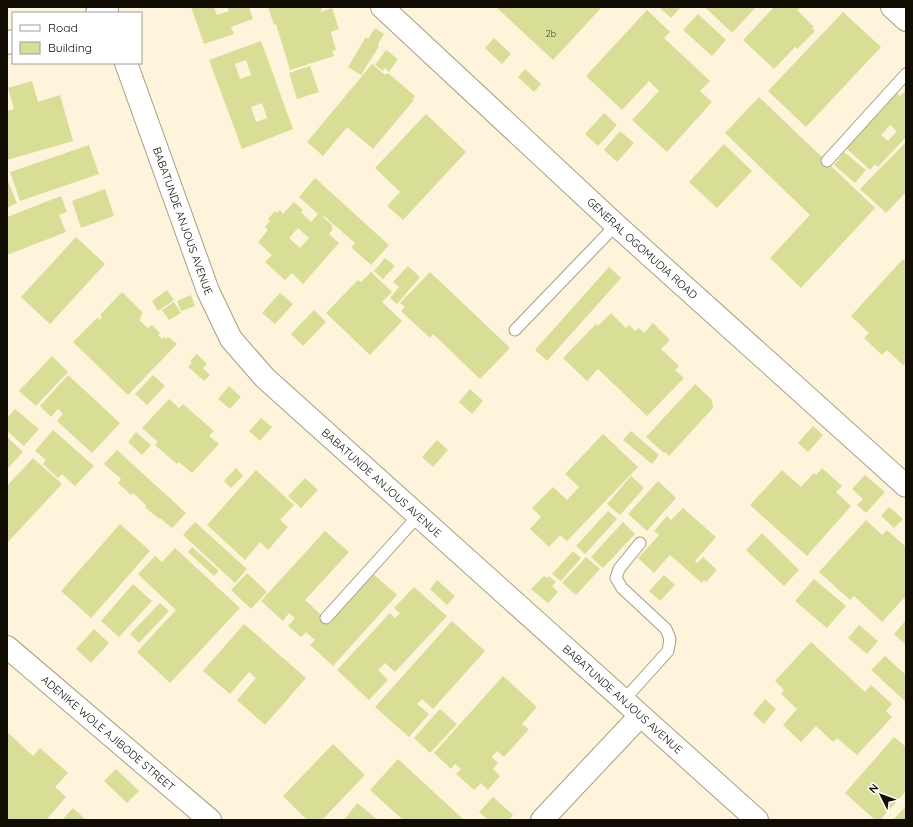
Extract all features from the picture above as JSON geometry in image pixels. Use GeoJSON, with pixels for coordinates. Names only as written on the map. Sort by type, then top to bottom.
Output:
{"type":"FeatureCollection","features":[{"type":"Feature","properties":{"kind":"street","name":"GENERAL OGOMUDIA ROAD"},"geometry":{"type":"LineString","coordinates":[[382,7],[616,225],[906,486]]}},
{"type":"Feature","properties":{"kind":"street"},"geometry":{"type":"LineString","coordinates":[[892,7],[906,20]]}},
{"type":"Feature","properties":{"kind":"street","name":"BABATUNDE ANJOUS AVENUE"},"geometry":{"type":"LineString","coordinates":[[126,64],[208,291],[231,339],[265,378],[757,820]]}},
{"type":"Feature","properties":{"kind":"street","name":"ADENIKE WOLE AJIBODE STREET"},"geometry":{"type":"LineString","coordinates":[[7,647],[210,820]]}},
{"type":"Feature","properties":{"kind":"street"},"geometry":{"type":"LineString","coordinates":[[542,820],[640,716]]}},
{"type":"Feature","properties":{"kind":"lane"},"geometry":{"type":"LineString","coordinates":[[827,161],[906,74]]}},
{"type":"Feature","properties":{"kind":"lane"},"geometry":{"type":"LineString","coordinates":[[515,330],[616,225]]}},
{"type":"Feature","properties":{"kind":"lane"},"geometry":{"type":"LineString","coordinates":[[326,618],[418,516]]}},
{"type":"Feature","properties":{"kind":"lane"},"geometry":{"type":"LineString","coordinates":[[623,701],[668,650],[670,639],[666,629],[622,588],[616,578],[619,569],[640,543]]}},
{"type":"Feature","properties":{"kind":"building"},"geometry":{"type":"Polygon","coordinates":[[[191,7],[214,7],[217,15],[229,11],[227,7],[249,7],[253,19],[231,27],[234,34],[204,44],[191,7]]]}},
{"type":"Feature","properties":{"kind":"building"},"geometry":{"type":"Polygon","coordinates":[[[268,7],[321,7],[322,10],[320,12],[332,8],[339,29],[331,32],[336,50],[332,51],[334,56],[290,70],[276,24],[274,25],[268,7]]]}},
{"type":"Feature","properties":{"kind":"building"},"geometry":{"type":"Polygon","coordinates":[[[496,7],[602,7],[553,60],[496,7]]]}},
{"type":"Feature","properties":{"kind":"building"},"geometry":{"type":"Polygon","coordinates":[[[659,7],[681,7],[671,18],[659,7]]]}},
{"type":"Feature","properties":{"kind":"building"},"geometry":{"type":"Polygon","coordinates":[[[705,7],[756,7],[732,33],[705,7]]]}},
{"type":"Feature","properties":{"kind":"building"},"geometry":{"type":"Polygon","coordinates":[[[774,7],[799,7],[800,8],[797,10],[814,27],[812,28],[815,31],[797,49],[795,47],[774,69],[743,40],[774,7]]]}},
{"type":"Feature","properties":{"kind":"building"},"geometry":{"type":"Polygon","coordinates":[[[647,10],[670,32],[664,38],[710,81],[700,91],[712,102],[667,152],[632,120],[659,91],[649,81],[622,110],[586,76],[647,10]]]}},
{"type":"Feature","properties":{"kind":"building"},"geometry":{"type":"Polygon","coordinates":[[[843,12],[881,47],[806,127],[768,91],[843,12]]]}},
{"type":"Feature","properties":{"kind":"building"},"geometry":{"type":"Polygon","coordinates":[[[698,14],[726,40],[712,56],[683,30],[698,14]]]}},
{"type":"Feature","properties":{"kind":"building"},"geometry":{"type":"Polygon","coordinates":[[[375,28],[384,34],[378,44],[379,46],[361,75],[348,67],[366,37],[368,39],[375,28]]]}},
{"type":"Feature","properties":{"kind":"building"},"geometry":{"type":"Polygon","coordinates":[[[494,38],[511,54],[502,64],[485,48],[494,38]]]}},
{"type":"Feature","properties":{"kind":"building"},"geometry":{"type":"Polygon","coordinates":[[[261,41],[293,129],[242,149],[209,60],[261,41]],[[246,60],[235,64],[240,79],[251,75],[246,60]],[[262,103],[251,107],[256,122],[267,118],[262,103]]]}},
{"type":"Feature","properties":{"kind":"building"},"geometry":{"type":"Polygon","coordinates":[[[386,50],[398,59],[389,72],[385,68],[383,71],[375,65],[386,50]]]}},
{"type":"Feature","properties":{"kind":"building"},"geometry":{"type":"Polygon","coordinates":[[[372,64],[385,75],[388,73],[415,96],[412,100],[414,100],[373,149],[347,127],[323,156],[307,142],[372,64]]]}},
{"type":"Feature","properties":{"kind":"building"},"geometry":{"type":"Polygon","coordinates":[[[310,66],[319,92],[297,99],[289,73],[310,66]]]}},
{"type":"Feature","properties":{"kind":"building"},"geometry":{"type":"Polygon","coordinates":[[[525,69],[541,84],[534,92],[518,77],[525,69]]]}},
{"type":"Feature","properties":{"kind":"building"},"geometry":{"type":"Polygon","coordinates":[[[32,81],[38,102],[60,95],[73,141],[7,160],[7,111],[14,109],[8,88],[32,81]]]}},
{"type":"Feature","properties":{"kind":"building"},"geometry":{"type":"Polygon","coordinates":[[[906,90],[906,137],[878,167],[875,164],[870,170],[846,148],[865,127],[863,125],[875,112],[878,115],[896,92],[900,96],[906,90]],[[890,125],[881,135],[888,141],[897,131],[890,125]]]}},
{"type":"Feature","properties":{"kind":"building"},"geometry":{"type":"Polygon","coordinates":[[[759,97],[875,208],[801,288],[770,258],[810,215],[725,133],[759,97]]]}},
{"type":"Feature","properties":{"kind":"building"},"geometry":{"type":"Polygon","coordinates":[[[604,113],[617,125],[598,146],[585,134],[604,113]]]}},
{"type":"Feature","properties":{"kind":"building"},"geometry":{"type":"Polygon","coordinates":[[[426,114],[466,152],[403,220],[387,206],[400,192],[375,168],[426,114]]]}},
{"type":"Feature","properties":{"kind":"building"},"geometry":{"type":"Polygon","coordinates":[[[620,131],[634,143],[617,162],[604,150],[620,131]]]}},
{"type":"Feature","properties":{"kind":"building"},"geometry":{"type":"Polygon","coordinates":[[[906,142],[906,192],[886,213],[860,189],[906,142]]]}},
{"type":"Feature","properties":{"kind":"building"},"geometry":{"type":"Polygon","coordinates":[[[724,144],[752,171],[717,208],[689,182],[724,144]]]}},
{"type":"Feature","properties":{"kind":"building"},"geometry":{"type":"Polygon","coordinates":[[[89,145],[99,174],[20,201],[10,172],[89,145]]]}},
{"type":"Feature","properties":{"kind":"building"},"geometry":{"type":"Polygon","coordinates":[[[844,152],[866,170],[855,183],[834,165],[844,152]]]}},
{"type":"Feature","properties":{"kind":"building"},"geometry":{"type":"Polygon","coordinates":[[[315,178],[389,245],[371,265],[351,247],[355,243],[324,216],[323,217],[333,226],[331,228],[333,229],[329,234],[339,243],[303,284],[292,273],[285,280],[265,262],[272,255],[258,242],[268,230],[265,227],[270,221],[268,219],[275,211],[277,213],[280,210],[283,214],[294,202],[303,210],[301,212],[311,222],[318,214],[299,197],[315,178]],[[298,228],[289,238],[300,248],[309,238],[298,228]]]}},
{"type":"Feature","properties":{"kind":"building"},"geometry":{"type":"Polygon","coordinates":[[[7,179],[17,203],[7,208],[7,179]]]}},
{"type":"Feature","properties":{"kind":"building"},"geometry":{"type":"Polygon","coordinates":[[[105,189],[114,216],[81,228],[72,201],[105,189]]]}},
{"type":"Feature","properties":{"kind":"building"},"geometry":{"type":"Polygon","coordinates":[[[61,196],[67,212],[59,215],[66,232],[7,255],[7,217],[61,196]]]}},
{"type":"Feature","properties":{"kind":"building"},"geometry":{"type":"Polygon","coordinates":[[[76,237],[105,264],[50,324],[21,297],[76,237]]]}},
{"type":"Feature","properties":{"kind":"building"},"geometry":{"type":"Polygon","coordinates":[[[385,258],[395,266],[383,279],[374,271],[385,258]]]}},
{"type":"Feature","properties":{"kind":"building"},"geometry":{"type":"Polygon","coordinates":[[[903,259],[906,262],[906,363],[903,365],[887,350],[882,355],[864,338],[869,333],[851,316],[903,259]]]}},
{"type":"Feature","properties":{"kind":"building"},"geometry":{"type":"Polygon","coordinates":[[[408,266],[420,277],[397,304],[390,298],[399,287],[393,282],[408,266]]]}},
{"type":"Feature","properties":{"kind":"building"},"geometry":{"type":"Polygon","coordinates":[[[609,267],[621,278],[547,361],[535,350],[609,267]]]}},
{"type":"Feature","properties":{"kind":"building"},"geometry":{"type":"Polygon","coordinates":[[[371,272],[392,292],[382,302],[402,321],[370,355],[326,313],[358,280],[361,282],[371,272]]]}},
{"type":"Feature","properties":{"kind":"building"},"geometry":{"type":"Polygon","coordinates":[[[430,272],[510,348],[480,379],[433,334],[430,338],[401,311],[405,307],[400,303],[430,272]]]}},
{"type":"Feature","properties":{"kind":"building"},"geometry":{"type":"Polygon","coordinates":[[[167,290],[174,300],[158,311],[152,301],[167,290]]]}},
{"type":"Feature","properties":{"kind":"building"},"geometry":{"type":"Polygon","coordinates":[[[122,292],[143,313],[139,320],[148,328],[152,325],[160,333],[158,335],[162,339],[164,337],[166,339],[169,337],[177,344],[128,395],[73,342],[97,318],[100,320],[102,317],[100,315],[122,292]]]}},
{"type":"Feature","properties":{"kind":"building"},"geometry":{"type":"Polygon","coordinates":[[[280,293],[293,304],[275,324],[262,313],[280,293]]]}},
{"type":"Feature","properties":{"kind":"building"},"geometry":{"type":"Polygon","coordinates":[[[191,295],[195,306],[181,311],[177,301],[191,295]]]}},
{"type":"Feature","properties":{"kind":"building"},"geometry":{"type":"Polygon","coordinates":[[[174,302],[181,313],[169,320],[162,310],[174,302]]]}},
{"type":"Feature","properties":{"kind":"building"},"geometry":{"type":"Polygon","coordinates":[[[314,310],[326,322],[303,346],[291,334],[314,310]]]}},
{"type":"Feature","properties":{"kind":"building"},"geometry":{"type":"Polygon","coordinates":[[[611,313],[626,328],[629,325],[635,331],[639,328],[644,333],[653,323],[670,340],[661,349],[679,366],[675,370],[684,378],[647,416],[598,369],[587,381],[563,358],[596,324],[598,326],[611,313]]]}},
{"type":"Feature","properties":{"kind":"building"},"geometry":{"type":"Polygon","coordinates":[[[197,354],[207,364],[203,368],[210,375],[204,381],[188,367],[192,363],[190,361],[197,354]]]}},
{"type":"Feature","properties":{"kind":"building"},"geometry":{"type":"Polygon","coordinates":[[[52,356],[68,372],[36,406],[19,391],[52,356]]]}},
{"type":"Feature","properties":{"kind":"building"},"geometry":{"type":"Polygon","coordinates":[[[68,375],[120,423],[92,453],[57,421],[63,414],[58,409],[51,417],[40,406],[68,375]]]}},
{"type":"Feature","properties":{"kind":"building"},"geometry":{"type":"Polygon","coordinates":[[[153,375],[165,386],[147,405],[135,394],[153,375]]]}},
{"type":"Feature","properties":{"kind":"building"},"geometry":{"type":"Polygon","coordinates":[[[695,384],[712,400],[713,408],[669,456],[646,437],[695,384]]]}},
{"type":"Feature","properties":{"kind":"building"},"geometry":{"type":"Polygon","coordinates":[[[229,386],[241,397],[230,409],[218,399],[229,386]]]}},
{"type":"Feature","properties":{"kind":"building"},"geometry":{"type":"Polygon","coordinates":[[[470,389],[483,401],[472,414],[459,402],[470,389]]]}},
{"type":"Feature","properties":{"kind":"building"},"geometry":{"type":"Polygon","coordinates":[[[169,399],[179,408],[183,404],[214,431],[209,436],[219,444],[192,473],[179,462],[177,464],[155,445],[158,442],[142,428],[169,399]]]}},
{"type":"Feature","properties":{"kind":"building"},"geometry":{"type":"Polygon","coordinates":[[[15,409],[39,429],[24,446],[7,431],[7,418],[15,409]]]}},
{"type":"Feature","properties":{"kind":"building"},"geometry":{"type":"Polygon","coordinates":[[[261,418],[272,427],[260,441],[249,431],[261,418]]]}},
{"type":"Feature","properties":{"kind":"building"},"geometry":{"type":"Polygon","coordinates":[[[813,426],[823,435],[808,452],[798,443],[813,426]]]}},
{"type":"Feature","properties":{"kind":"building"},"geometry":{"type":"Polygon","coordinates":[[[53,430],[94,466],[75,486],[62,474],[58,478],[43,464],[46,460],[35,451],[53,430]]]}},
{"type":"Feature","properties":{"kind":"building"},"geometry":{"type":"Polygon","coordinates":[[[631,431],[659,455],[652,464],[623,440],[631,431]]]}},
{"type":"Feature","properties":{"kind":"building"},"geometry":{"type":"Polygon","coordinates":[[[136,432],[151,445],[142,455],[128,442],[136,432]]]}},
{"type":"Feature","properties":{"kind":"building"},"geometry":{"type":"Polygon","coordinates":[[[603,434],[638,467],[567,541],[560,535],[549,547],[530,529],[541,517],[532,508],[553,487],[567,500],[579,487],[565,474],[603,434]]]}},
{"type":"Feature","properties":{"kind":"building"},"geometry":{"type":"Polygon","coordinates":[[[7,437],[23,452],[7,469],[7,437]]]}},
{"type":"Feature","properties":{"kind":"building"},"geometry":{"type":"Polygon","coordinates":[[[437,440],[448,450],[433,467],[422,457],[437,440]]]}},
{"type":"Feature","properties":{"kind":"building"},"geometry":{"type":"Polygon","coordinates":[[[117,450],[186,513],[172,528],[145,507],[147,506],[133,493],[131,495],[118,483],[121,479],[104,464],[117,450]]]}},
{"type":"Feature","properties":{"kind":"building"},"geometry":{"type":"Polygon","coordinates":[[[33,458],[62,484],[7,543],[7,486],[33,458]]]}},
{"type":"Feature","properties":{"kind":"building"},"geometry":{"type":"Polygon","coordinates":[[[236,468],[243,476],[231,488],[224,481],[236,468]]]}},
{"type":"Feature","properties":{"kind":"building"},"geometry":{"type":"Polygon","coordinates":[[[822,468],[842,486],[836,492],[851,506],[807,556],[750,505],[782,470],[801,487],[814,473],[816,475],[822,468]]]}},
{"type":"Feature","properties":{"kind":"building"},"geometry":{"type":"Polygon","coordinates":[[[256,470],[294,505],[280,520],[288,527],[268,550],[260,542],[245,560],[207,525],[256,470]]]}},
{"type":"Feature","properties":{"kind":"building"},"geometry":{"type":"Polygon","coordinates":[[[865,475],[885,492],[866,513],[857,505],[863,499],[852,489],[865,475]]]}},
{"type":"Feature","properties":{"kind":"building"},"geometry":{"type":"Polygon","coordinates":[[[631,476],[644,488],[620,515],[607,504],[631,476]]]}},
{"type":"Feature","properties":{"kind":"building"},"geometry":{"type":"Polygon","coordinates":[[[305,478],[318,490],[301,508],[288,496],[305,478]]]}},
{"type":"Feature","properties":{"kind":"building"},"geometry":{"type":"Polygon","coordinates":[[[658,481],[676,498],[647,531],[628,514],[658,481]]]}},
{"type":"Feature","properties":{"kind":"building"},"geometry":{"type":"Polygon","coordinates":[[[889,507],[903,519],[894,528],[881,516],[889,507]]]}},
{"type":"Feature","properties":{"kind":"building"},"geometry":{"type":"Polygon","coordinates":[[[683,508],[716,537],[695,561],[697,563],[703,557],[717,570],[706,582],[704,580],[702,583],[670,555],[654,573],[638,558],[659,535],[654,531],[667,516],[671,520],[683,508]]]}},
{"type":"Feature","properties":{"kind":"building"},"geometry":{"type":"Polygon","coordinates":[[[608,511],[617,519],[585,554],[576,546],[608,511]]]}},
{"type":"Feature","properties":{"kind":"building"},"geometry":{"type":"Polygon","coordinates":[[[866,520],[882,535],[887,530],[906,547],[906,600],[904,598],[882,622],[854,596],[850,600],[819,572],[866,520]]]}},
{"type":"Feature","properties":{"kind":"building"},"geometry":{"type":"Polygon","coordinates":[[[195,522],[247,569],[235,583],[183,535],[195,522]]]}},
{"type":"Feature","properties":{"kind":"building"},"geometry":{"type":"Polygon","coordinates":[[[623,522],[635,534],[603,568],[591,557],[623,522]]]}},
{"type":"Feature","properties":{"kind":"building"},"geometry":{"type":"Polygon","coordinates":[[[120,524],[150,551],[91,618],[61,591],[120,524]]]}},
{"type":"Feature","properties":{"kind":"building"},"geometry":{"type":"Polygon","coordinates":[[[325,531],[349,552],[305,600],[326,619],[370,571],[397,595],[333,666],[310,645],[315,640],[306,632],[301,637],[288,626],[295,618],[289,613],[283,621],[261,601],[325,531]]]}},
{"type":"Feature","properties":{"kind":"building"},"geometry":{"type":"Polygon","coordinates":[[[762,533],[799,570],[784,586],[746,550],[762,533]]]}},
{"type":"Feature","properties":{"kind":"building"},"geometry":{"type":"Polygon","coordinates":[[[192,547],[219,571],[214,576],[188,552],[192,547]]]}},
{"type":"Feature","properties":{"kind":"building"},"geometry":{"type":"Polygon","coordinates":[[[175,548],[240,608],[170,683],[137,652],[176,610],[138,574],[155,556],[162,562],[175,548]]]}},
{"type":"Feature","properties":{"kind":"building"},"geometry":{"type":"Polygon","coordinates":[[[573,551],[581,558],[561,581],[552,574],[573,551]]]}},
{"type":"Feature","properties":{"kind":"building"},"geometry":{"type":"Polygon","coordinates":[[[586,557],[600,569],[576,595],[562,583],[586,557]]]}},
{"type":"Feature","properties":{"kind":"building"},"geometry":{"type":"Polygon","coordinates":[[[247,573],[267,592],[251,609],[231,590],[247,573]]]}},
{"type":"Feature","properties":{"kind":"building"},"geometry":{"type":"Polygon","coordinates":[[[664,575],[675,585],[660,601],[649,591],[664,575]]]}},
{"type":"Feature","properties":{"kind":"building"},"geometry":{"type":"Polygon","coordinates":[[[544,576],[547,578],[549,576],[556,582],[552,586],[558,592],[548,603],[531,589],[544,576]]]}},
{"type":"Feature","properties":{"kind":"building"},"geometry":{"type":"Polygon","coordinates":[[[814,579],[846,606],[827,628],[795,601],[814,579]]]}},
{"type":"Feature","properties":{"kind":"building"},"geometry":{"type":"Polygon","coordinates":[[[437,580],[455,596],[447,605],[430,589],[437,580]]]}},
{"type":"Feature","properties":{"kind":"building"},"geometry":{"type":"Polygon","coordinates":[[[133,584],[152,601],[119,637],[101,621],[133,584]]]}},
{"type":"Feature","properties":{"kind":"building"},"geometry":{"type":"Polygon","coordinates":[[[414,587],[447,616],[395,672],[385,663],[378,670],[388,680],[369,700],[337,670],[390,613],[395,618],[400,613],[394,608],[414,587]]]}},
{"type":"Feature","properties":{"kind":"building"},"geometry":{"type":"Polygon","coordinates":[[[160,603],[169,611],[139,643],[130,634],[160,603]]]}},
{"type":"Feature","properties":{"kind":"building"},"geometry":{"type":"Polygon","coordinates":[[[906,620],[906,645],[894,634],[906,620]]]}},
{"type":"Feature","properties":{"kind":"building"},"geometry":{"type":"Polygon","coordinates":[[[452,621],[485,651],[433,709],[422,699],[417,704],[429,714],[409,737],[375,707],[452,621]]]}},
{"type":"Feature","properties":{"kind":"building"},"geometry":{"type":"Polygon","coordinates":[[[244,624],[306,678],[265,725],[237,700],[256,678],[249,672],[230,694],[203,671],[244,624]]]}},
{"type":"Feature","properties":{"kind":"building"},"geometry":{"type":"Polygon","coordinates":[[[859,625],[878,641],[867,654],[848,638],[859,625]]]}},
{"type":"Feature","properties":{"kind":"building"},"geometry":{"type":"Polygon","coordinates":[[[94,629],[109,643],[91,663],[76,649],[94,629]]]}},
{"type":"Feature","properties":{"kind":"building"},"geometry":{"type":"Polygon","coordinates":[[[811,642],[865,692],[871,685],[892,704],[886,711],[892,717],[857,755],[837,738],[833,742],[816,726],[801,742],[783,725],[797,709],[781,694],[784,690],[775,681],[811,642]]]}},
{"type":"Feature","properties":{"kind":"building"},"geometry":{"type":"Polygon","coordinates":[[[885,656],[906,675],[906,702],[871,670],[885,656]]]}},
{"type":"Feature","properties":{"kind":"building"},"geometry":{"type":"Polygon","coordinates":[[[503,676],[537,707],[522,724],[529,729],[504,757],[497,751],[492,757],[498,763],[493,769],[500,776],[488,790],[481,783],[474,790],[456,774],[461,769],[455,764],[451,769],[434,753],[503,676]]]}},
{"type":"Feature","properties":{"kind":"building"},"geometry":{"type":"Polygon","coordinates":[[[765,699],[776,709],[764,724],[753,714],[765,699]]]}},
{"type":"Feature","properties":{"kind":"building"},"geometry":{"type":"Polygon","coordinates":[[[440,709],[457,724],[430,753],[414,738],[440,709]]]}},
{"type":"Feature","properties":{"kind":"building"},"geometry":{"type":"Polygon","coordinates":[[[7,732],[33,756],[40,748],[68,773],[55,787],[66,797],[46,820],[7,820],[7,732]]]}},
{"type":"Feature","properties":{"kind":"building"},"geometry":{"type":"Polygon","coordinates":[[[894,737],[906,747],[906,791],[880,820],[875,820],[845,793],[894,737]]]}},
{"type":"Feature","properties":{"kind":"building"},"geometry":{"type":"Polygon","coordinates":[[[333,744],[365,775],[322,820],[307,820],[283,796],[333,744]]]}},
{"type":"Feature","properties":{"kind":"building"},"geometry":{"type":"Polygon","coordinates":[[[398,759],[464,820],[403,820],[370,790],[398,759]]]}},
{"type":"Feature","properties":{"kind":"building"},"geometry":{"type":"Polygon","coordinates":[[[116,769],[139,791],[127,803],[104,781],[116,769]]]}},
{"type":"Feature","properties":{"kind":"building"},"geometry":{"type":"Polygon","coordinates":[[[493,797],[513,815],[509,820],[488,820],[479,812],[493,797]]]}},
{"type":"Feature","properties":{"kind":"building"},"geometry":{"type":"Polygon","coordinates":[[[357,803],[378,820],[344,820],[357,803]]]}},
{"type":"Feature","properties":{"kind":"building"},"geometry":{"type":"Polygon","coordinates":[[[906,806],[906,820],[893,820],[906,806]]]}},
{"type":"Feature","properties":{"kind":"building"},"geometry":{"type":"Polygon","coordinates":[[[73,808],[86,820],[62,820],[73,808]]]}}]}
